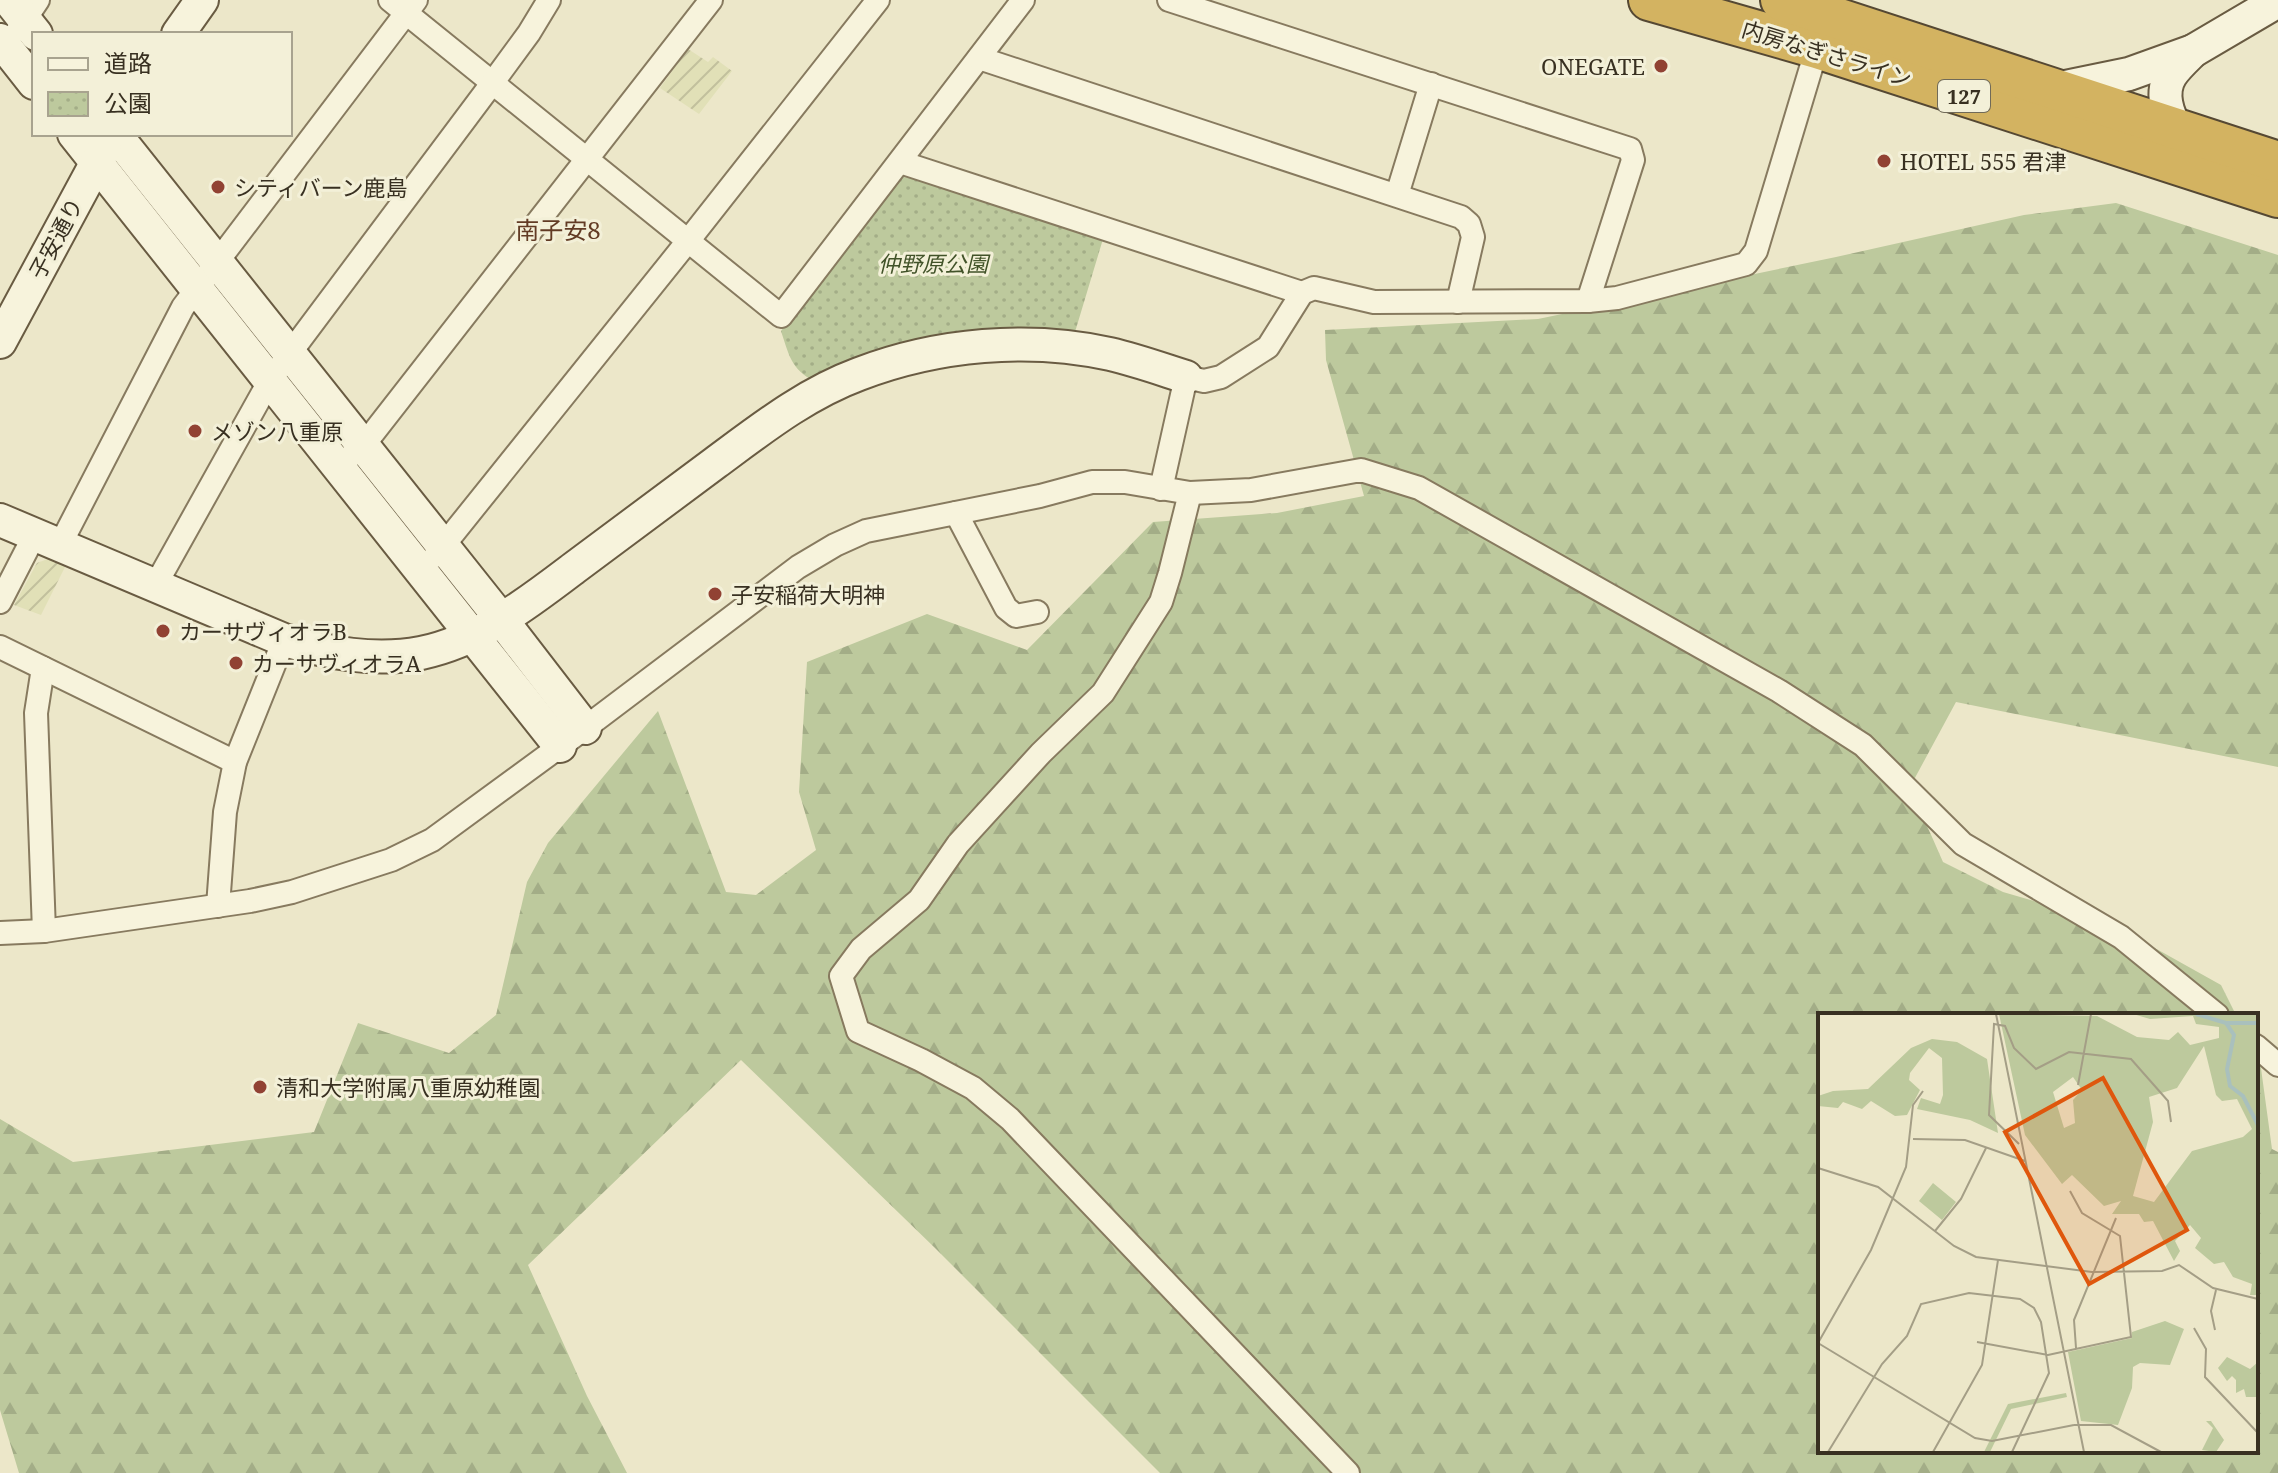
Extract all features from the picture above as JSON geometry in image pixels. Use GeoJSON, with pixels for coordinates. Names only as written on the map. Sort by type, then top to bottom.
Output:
{"type":"FeatureCollection","features":[{"type":"Feature","properties":{"kind":"highway","name":"内房なぎさライン"},"geometry":{"type":"LineString","coordinates":[[1649,0],[1826,21],[2053,89],[2278,162]]}},
{"type":"Feature","properties":{"kind":"highway","name":"内房なぎさライン"},"geometry":{"type":"LineString","coordinates":[[1781,0],[1826,21],[2278,197]]}},
{"type":"Feature","properties":{"kind":"street"},"geometry":{"type":"LineString","coordinates":[[179,32],[202,0]]}},
{"type":"Feature","properties":{"kind":"street"},"geometry":{"type":"LineString","coordinates":[[155,586],[270,380],[529,33],[549,0]]}},
{"type":"Feature","properties":{"kind":"street"},"geometry":{"type":"LineString","coordinates":[[338,466],[363,446],[711,0]]}},
{"type":"Feature","properties":{"kind":"street"},"geometry":{"type":"LineString","coordinates":[[421,571],[444,547],[878,0]]}},
{"type":"Feature","properties":{"kind":"street"},"geometry":{"type":"LineString","coordinates":[[0,602],[48,540],[183,307],[404,4],[493,82],[781,316],[1023,0]]}},
{"type":"Feature","properties":{"kind":"street"},"geometry":{"type":"LineString","coordinates":[[1169,0],[1630,149],[1633,160],[1588,301]]}},
{"type":"Feature","properties":{"kind":"street"},"geometry":{"type":"LineString","coordinates":[[2053,89],[2129,74],[2193,51],[2278,1]]}},
{"type":"Feature","properties":{"kind":"street"},"geometry":{"type":"LineString","coordinates":[[0,520],[284,640],[358,657],[430,650],[454,643],[514,612],[787,410],[859,374],[905,360],[960,348],[1023,345],[1110,354],[1204,381],[1221,377],[1268,347],[1302,293],[1314,288],[1374,302],[1588,301],[1617,298],[1746,264],[1756,251],[1826,21]]}},
{"type":"Feature","properties":{"kind":"street"},"geometry":{"type":"LineString","coordinates":[[16,28],[32,77]]}},
{"type":"Feature","properties":{"kind":"street"},"geometry":{"type":"LineString","coordinates":[[2178,130],[2168,117],[2167,86],[2169,77],[2193,51]]}},
{"type":"Feature","properties":{"kind":"street"},"geometry":{"type":"LineString","coordinates":[[979,58],[1461,217],[1469,224],[1473,237],[1458,302]]}},
{"type":"Feature","properties":{"kind":"street"},"geometry":{"type":"LineString","coordinates":[[1397,195],[1431,84]]}},
{"type":"Feature","properties":{"kind":"street"},"geometry":{"type":"LineString","coordinates":[[76,136],[472,634],[572,737]]}},
{"type":"Feature","properties":{"kind":"street","name":"子安通り"},"geometry":{"type":"LineString","coordinates":[[0,342],[113,136]]}},
{"type":"Feature","properties":{"kind":"street"},"geometry":{"type":"LineString","coordinates":[[116,136],[501,619],[572,737]]}},
{"type":"Feature","properties":{"kind":"street"},"geometry":{"type":"LineString","coordinates":[[900,162],[1302,293]]}},
{"type":"Feature","properties":{"kind":"street"},"geometry":{"type":"LineString","coordinates":[[1161,489],[1186,377]]}},
{"type":"Feature","properties":{"kind":"street"},"geometry":{"type":"LineString","coordinates":[[0,933],[44,931],[218,906],[292,892],[391,860],[432,840],[798,567],[866,531],[1040,496],[1092,482],[1125,482],[1190,493],[1251,490],[1361,470],[1419,488],[1779,691],[1863,745],[1963,844],[2121,937],[2215,1013]]}},
{"type":"Feature","properties":{"kind":"street"},"geometry":{"type":"LineString","coordinates":[[1190,493],[1161,602],[1103,693],[1041,753],[958,844],[919,900],[861,949],[841,976],[858,1031],[973,1088],[1010,1119],[1348,1473]]}},
{"type":"Feature","properties":{"kind":"street"},"geometry":{"type":"LineString","coordinates":[[956,513],[1006,608],[1016,616],[1037,612]]}},
{"type":"Feature","properties":{"kind":"street"},"geometry":{"type":"LineString","coordinates":[[218,906],[225,812],[235,762],[284,640]]}},
{"type":"Feature","properties":{"kind":"street"},"geometry":{"type":"LineString","coordinates":[[0,647],[235,762]]}},
{"type":"Feature","properties":{"kind":"street"},"geometry":{"type":"LineString","coordinates":[[43,668],[36,713],[44,931]]}},
{"type":"Feature","properties":{"kind":"street"},"geometry":{"type":"LineString","coordinates":[[2258,1048],[2278,1065]]}},
{"type":"Feature","properties":{"kind":"green space"},"geometry":{"type":"Polygon","coordinates":[[[688,49],[708,62],[713,57],[732,71],[699,114],[660,88],[688,49]]]}},
{"type":"Feature","properties":{"kind":"green space","name":"仲野原公園"},"geometry":{"type":"Polygon","coordinates":[[[902,177],[919,178],[1103,239],[1075,332],[814,381],[800,372],[781,331],[902,177]]]}},
{"type":"Feature","properties":{"kind":"green space"},"geometry":{"type":"Polygon","coordinates":[[[2116,203],[2278,255],[2278,767],[1956,702],[1910,787],[1943,862],[2003,892],[2110,923],[2221,985],[2235,1013],[1818,1013],[1818,1453],[2258,1453],[2258,1058],[2272,1149],[2278,1152],[2278,1473],[1160,1473],[741,1060],[528,1265],[587,1396],[627,1473],[19,1473],[0,1410],[0,1119],[73,1162],[314,1132],[358,1023],[449,1053],[496,1015],[527,882],[548,843],[658,711],[726,892],[756,895],[816,850],[799,792],[807,662],[927,614],[1027,650],[1153,522],[1277,513],[1364,496],[1326,360],[1325,330],[1538,319],[2024,215],[2116,203]]]}},
{"type":"Feature","properties":{"kind":"green space"},"geometry":{"type":"Polygon","coordinates":[[[50,558],[65,567],[41,615],[14,605],[37,563],[50,558]]]}},
{"type":"Feature","properties":{"kind":"place","name":"ONEGATE"},"geometry":{"type":"Point","coordinates":[1661,66]}},
{"type":"Feature","properties":{"kind":"place","name":"HOTEL 555 君津"},"geometry":{"type":"Point","coordinates":[1884,161]}},
{"type":"Feature","properties":{"kind":"place","name":"シティバーン鹿島"},"geometry":{"type":"Point","coordinates":[218,187]}},
{"type":"Feature","properties":{"kind":"place","name":"メゾン八重原"},"geometry":{"type":"Point","coordinates":[195,431]}},
{"type":"Feature","properties":{"kind":"place","name":"子安稲荷大明神"},"geometry":{"type":"Point","coordinates":[715,594]}},
{"type":"Feature","properties":{"kind":"place","name":"カーサヴィオラB"},"geometry":{"type":"Point","coordinates":[163,631]}},
{"type":"Feature","properties":{"kind":"place","name":"カーサヴィオラA"},"geometry":{"type":"Point","coordinates":[236,663]}},
{"type":"Feature","properties":{"kind":"place","name":"清和大学附属八重原幼稚園"},"geometry":{"type":"Point","coordinates":[260,1087]}},
{"type":"Feature","properties":{"kind":"district","name":"南子安8"},"geometry":{"type":"Point","coordinates":[558,229]}}]}
